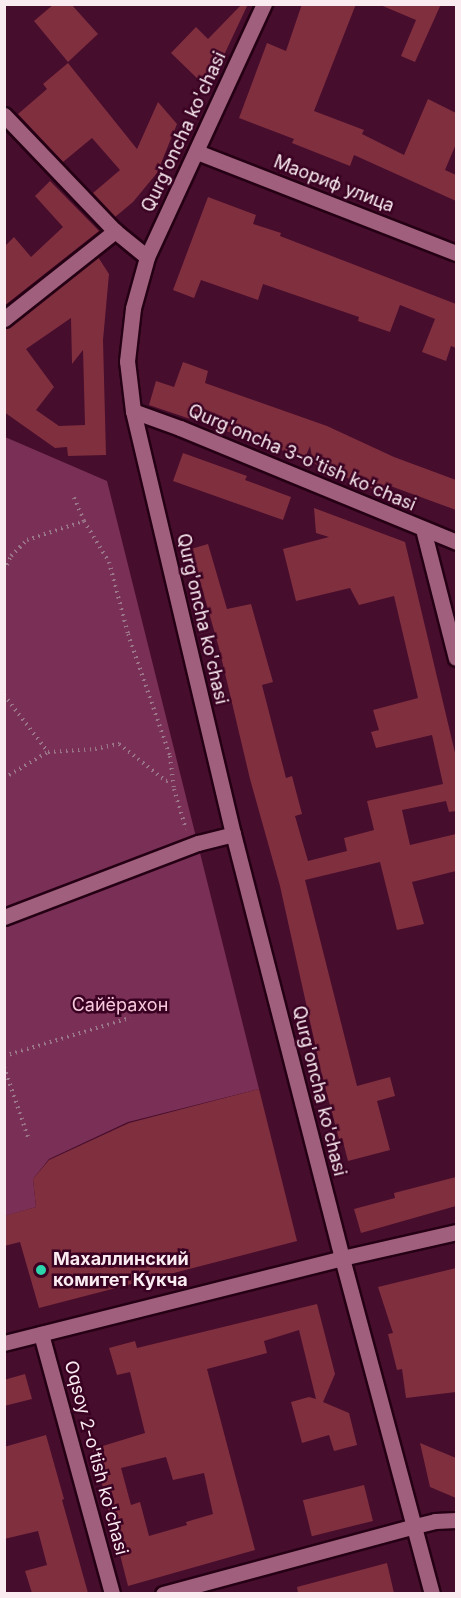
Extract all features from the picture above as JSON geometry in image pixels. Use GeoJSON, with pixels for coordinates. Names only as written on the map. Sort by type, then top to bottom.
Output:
{"type":"FeatureCollection","features":[{"type":"Feature","properties":{"kind":"street","name":"Qurg'oncha ko'chasi"},"geometry":{"type":"LineString","coordinates":[[264,4],[197,153],[147,256],[139,281],[129,334],[127,361],[133,411],[233,834],[342,1258],[432,1593]]}},
{"type":"Feature","properties":{"kind":"street"},"geometry":{"type":"LineString","coordinates":[[4,115],[115,231],[147,256]]}},
{"type":"Feature","properties":{"kind":"street","name":"Маориф улица"},"geometry":{"type":"LineString","coordinates":[[197,153],[456,252]]}},
{"type":"Feature","properties":{"kind":"street"},"geometry":{"type":"LineString","coordinates":[[4,320],[115,231]]}},
{"type":"Feature","properties":{"kind":"street","name":"Qurg'oncha 3-o'tish ko'chasi"},"geometry":{"type":"LineString","coordinates":[[133,411],[191,432],[456,542]]}},
{"type":"Feature","properties":{"kind":"street"},"geometry":{"type":"LineString","coordinates":[[423,529],[456,658]]}},
{"type":"Feature","properties":{"kind":"street"},"geometry":{"type":"LineString","coordinates":[[4,917],[191,846],[233,834]]}},
{"type":"Feature","properties":{"kind":"street"},"geometry":{"type":"LineString","coordinates":[[4,1343],[342,1258],[456,1232]]}},
{"type":"Feature","properties":{"kind":"street","name":"Oqsoy 2-o'tish ko'chasi"},"geometry":{"type":"LineString","coordinates":[[41,1334],[112,1593]]}},
{"type":"Feature","properties":{"kind":"street"},"geometry":{"type":"LineString","coordinates":[[164,1593],[435,1521],[456,1520]]}},
{"type":"Feature","properties":{"kind":"path"},"geometry":{"type":"LineString","coordinates":[[74,497],[84,521],[109,562],[128,634],[170,756],[172,780],[191,846]]}},
{"type":"Feature","properties":{"kind":"path"},"geometry":{"type":"LineString","coordinates":[[4,570],[10,556],[27,540],[84,521]]}},
{"type":"Feature","properties":{"kind":"path"},"geometry":{"type":"LineString","coordinates":[[4,695],[48,752]]}},
{"type":"Feature","properties":{"kind":"path"},"geometry":{"type":"LineString","coordinates":[[4,778],[48,752],[95,750],[119,744],[144,766],[166,781],[172,780]]}},
{"type":"Feature","properties":{"kind":"path"},"geometry":{"type":"LineString","coordinates":[[4,1056],[130,1018]]}},
{"type":"Feature","properties":{"kind":"path"},"geometry":{"type":"LineString","coordinates":[[4,1067],[28,1137]]}},
{"type":"Feature","properties":{"kind":"green space","name":"Сайёрахон"},"geometry":{"type":"Polygon","coordinates":[[[5,437],[107,481],[259,1089],[128,1122],[49,1159],[33,1179],[36,1207],[5,1216],[5,437]]]}},
{"type":"Feature","properties":{"kind":"building"},"geometry":{"type":"Polygon","coordinates":[[[54,4],[71,4],[98,34],[68,62],[34,21],[54,4]]]}},
{"type":"Feature","properties":{"kind":"building"},"geometry":{"type":"Polygon","coordinates":[[[242,4],[248,4],[224,55],[203,84],[171,53],[196,27],[208,39],[242,4]]]}},
{"type":"Feature","properties":{"kind":"building"},"geometry":{"type":"Polygon","coordinates":[[[302,4],[356,4],[314,111],[364,130],[362,134],[404,155],[428,99],[456,113],[456,144],[445,170],[456,175],[456,201],[354,155],[350,166],[292,143],[294,139],[239,118],[267,43],[286,51],[302,4]]]}},
{"type":"Feature","properties":{"kind":"building"},"geometry":{"type":"Polygon","coordinates":[[[378,4],[441,4],[415,62],[401,56],[416,20],[378,4]]]}},
{"type":"Feature","properties":{"kind":"building"},"geometry":{"type":"Polygon","coordinates":[[[68,63],[137,149],[158,102],[177,124],[157,173],[133,202],[115,217],[93,193],[120,170],[92,138],[63,162],[18,114],[47,89],[43,84],[68,63]]]}},
{"type":"Feature","properties":{"kind":"building"},"geometry":{"type":"Polygon","coordinates":[[[50,181],[99,231],[4,306],[4,247],[14,237],[31,257],[63,227],[35,196],[50,181]]]}},
{"type":"Feature","properties":{"kind":"building"},"geometry":{"type":"Polygon","coordinates":[[[208,197],[256,215],[253,224],[281,233],[280,236],[456,304],[456,348],[451,346],[446,361],[422,352],[435,319],[400,305],[390,332],[358,321],[359,317],[263,284],[258,300],[201,280],[194,298],[173,290],[208,197]]]}},
{"type":"Feature","properties":{"kind":"building"},"geometry":{"type":"Polygon","coordinates":[[[98,257],[109,274],[103,340],[106,455],[68,456],[67,447],[55,448],[4,412],[4,329],[98,257]],[[71,318],[26,349],[54,387],[36,410],[59,426],[85,425],[83,350],[72,364],[71,318]]]}},
{"type":"Feature","properties":{"kind":"building"},"geometry":{"type":"Polygon","coordinates":[[[183,362],[208,371],[205,383],[327,426],[394,457],[456,480],[456,510],[385,484],[382,493],[313,463],[310,446],[305,458],[149,405],[156,381],[174,387],[183,362]]]}},
{"type":"Feature","properties":{"kind":"building"},"geometry":{"type":"Polygon","coordinates":[[[183,453],[247,476],[245,480],[291,497],[283,520],[173,481],[183,453]]]}},
{"type":"Feature","properties":{"kind":"building"},"geometry":{"type":"Polygon","coordinates":[[[314,508],[405,542],[456,757],[456,811],[449,812],[446,801],[402,810],[410,845],[456,834],[456,871],[412,882],[424,924],[397,930],[380,862],[305,880],[357,1086],[390,1077],[395,1096],[377,1101],[390,1150],[348,1161],[342,1138],[339,1139],[321,1071],[280,886],[191,549],[208,544],[227,609],[251,604],[273,682],[262,685],[286,778],[292,776],[302,814],[295,816],[308,861],[347,851],[344,838],[374,830],[367,801],[443,784],[432,735],[376,748],[371,732],[379,730],[373,710],[418,698],[394,596],[359,605],[350,588],[296,601],[283,549],[329,537],[316,533],[314,508]]]}},
{"type":"Feature","properties":{"kind":"building"},"geometry":{"type":"Polygon","coordinates":[[[259,1089],[297,1241],[39,1308],[20,1242],[4,1246],[4,1216],[36,1207],[33,1179],[49,1160],[129,1123],[259,1089]]]}},
{"type":"Feature","properties":{"kind":"building"},"geometry":{"type":"Polygon","coordinates":[[[456,1177],[456,1206],[361,1233],[354,1209],[395,1198],[394,1193],[456,1177]]]}},
{"type":"Feature","properties":{"kind":"building"},"geometry":{"type":"Polygon","coordinates":[[[456,1268],[456,1392],[406,1398],[402,1369],[397,1370],[388,1334],[393,1333],[378,1287],[456,1268]]]}},
{"type":"Feature","properties":{"kind":"building"},"geometry":{"type":"Polygon","coordinates":[[[317,1304],[335,1374],[323,1402],[349,1413],[357,1445],[334,1451],[329,1435],[302,1443],[291,1402],[309,1397],[316,1399],[299,1330],[264,1341],[267,1353],[207,1369],[255,1550],[128,1586],[93,1449],[145,1433],[130,1372],[117,1375],[109,1348],[135,1341],[137,1348],[317,1304]],[[166,1457],[121,1468],[131,1505],[140,1502],[149,1536],[187,1525],[186,1522],[213,1514],[204,1473],[173,1480],[166,1457]]]}},
{"type":"Feature","properties":{"kind":"building"},"geometry":{"type":"Polygon","coordinates":[[[25,1374],[32,1399],[4,1406],[4,1380],[25,1374]]]}},
{"type":"Feature","properties":{"kind":"building"},"geometry":{"type":"Polygon","coordinates":[[[46,1435],[88,1593],[32,1593],[25,1571],[47,1565],[38,1531],[4,1539],[4,1447],[46,1435]]]}},
{"type":"Feature","properties":{"kind":"building"},"geometry":{"type":"Polygon","coordinates":[[[420,1443],[456,1458],[456,1498],[430,1487],[420,1443]]]}},
{"type":"Feature","properties":{"kind":"building"},"geometry":{"type":"Polygon","coordinates":[[[364,1485],[373,1521],[312,1536],[303,1500],[364,1485]]]}},
{"type":"Feature","properties":{"kind":"building"},"geometry":{"type":"Polygon","coordinates":[[[387,1563],[394,1593],[298,1593],[297,1587],[387,1563]]]}},
{"type":"Feature","properties":{"kind":"place","name":"Махаллинский комитет Кукча"},"geometry":{"type":"Point","coordinates":[41,1270]}}]}
